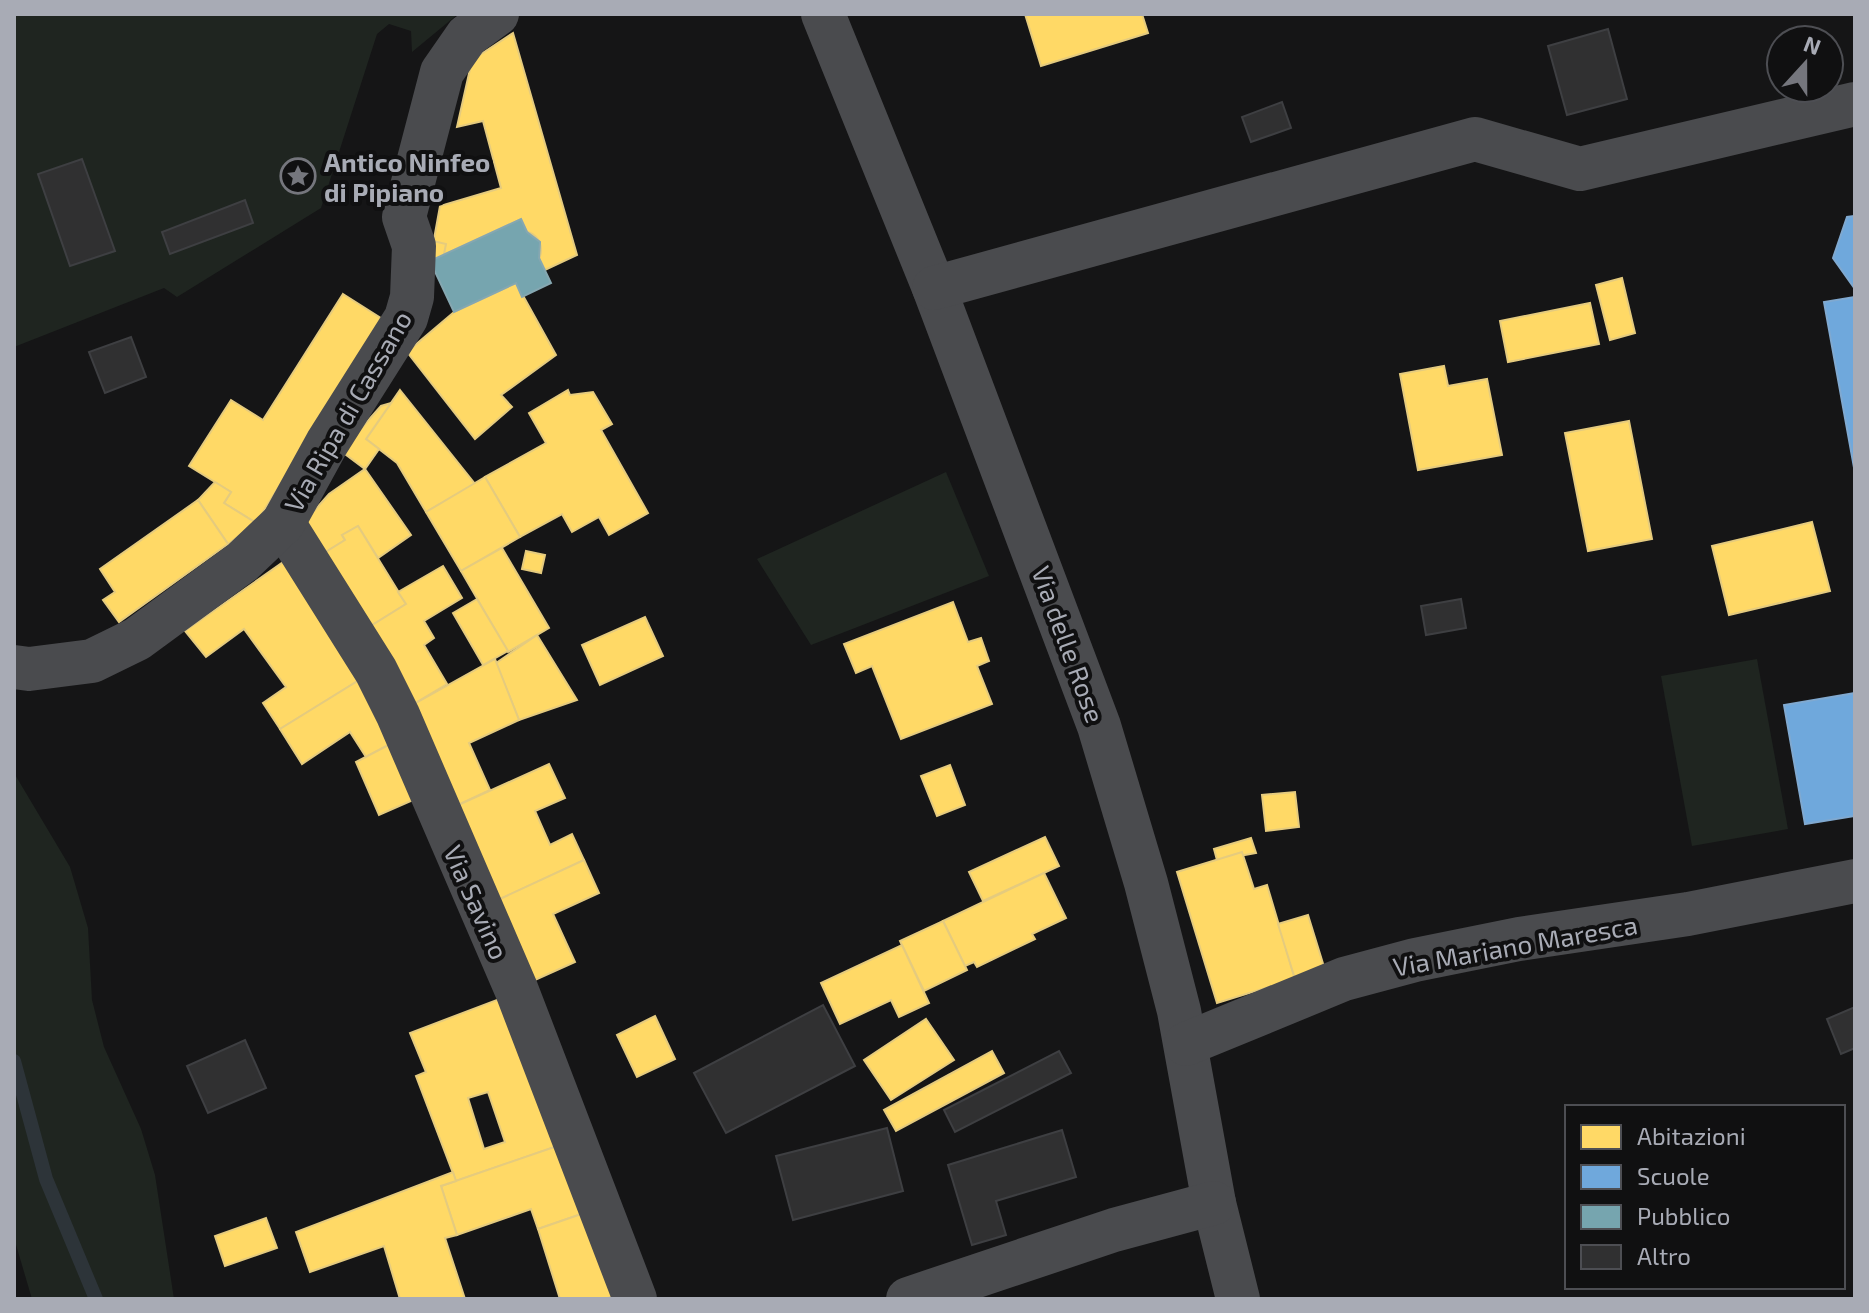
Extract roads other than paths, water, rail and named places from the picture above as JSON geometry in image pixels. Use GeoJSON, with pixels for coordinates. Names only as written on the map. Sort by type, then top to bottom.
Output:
{"type":"FeatureCollection","features":[{"type":"Feature","properties":{"kind":"street","name":"Via Ripa di Cassano"},"geometry":{"type":"LineString","coordinates":[[14,667],[29,669],[92,661],[137,639],[242,562],[283,523],[327,443],[406,318],[412,297],[414,246],[404,217],[442,72],[467,36],[497,14]]}},
{"type":"Feature","properties":{"kind":"street","name":"Via delle Rose"},"geometry":{"type":"LineString","coordinates":[[823,14],[934,288],[1096,715],[1146,883],[1186,1044],[1214,1203],[1238,1299]]}},
{"type":"Feature","properties":{"kind":"street"},"geometry":{"type":"LineString","coordinates":[[934,288],[1475,139],[1580,169],[1855,104]]}},
{"type":"Feature","properties":{"kind":"street","name":"Via Savino"},"geometry":{"type":"LineString","coordinates":[[283,523],[376,671],[398,715],[517,991],[635,1299]]}},
{"type":"Feature","properties":{"kind":"street","name":"Via Mariano Maresca"},"geometry":{"type":"LineString","coordinates":[[1186,1044],[1344,979],[1415,960],[1519,939],[1688,914],[1855,881]]}},
{"type":"Feature","properties":{"kind":"street"},"geometry":{"type":"LineString","coordinates":[[908,1299],[1114,1230],[1214,1203]]}},
{"type":"Feature","properties":{"kind":"waterway"},"geometry":{"type":"LineString","coordinates":[[14,1061],[46,1179],[96,1299]]}},
{"type":"Feature","properties":{"kind":"place","name":"Antico Ninfeo di Pipiano"},"geometry":{"type":"Point","coordinates":[298,176]}}]}
